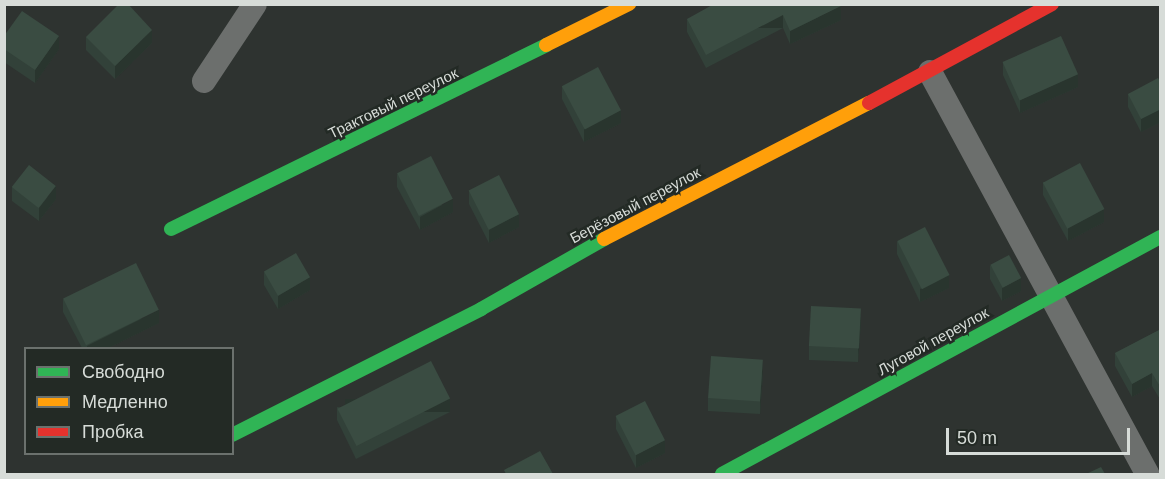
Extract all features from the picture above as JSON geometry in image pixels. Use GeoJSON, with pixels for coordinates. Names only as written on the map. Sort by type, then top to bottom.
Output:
{"type":"FeatureCollection","features":[{"type":"Feature","properties":{"kind":"street"},"geometry":{"type":"LineString","coordinates":[[204,81],[255,4]]}},
{"type":"Feature","properties":{"kind":"street","name":"Трактовый переулок"},"geometry":{"type":"LineString","coordinates":[[171,229],[628,4]]}},
{"type":"Feature","properties":{"kind":"street","name":"Берёзовый переулок"},"geometry":{"type":"LineString","coordinates":[[234,434],[481,309],[626,226],[930,72],[1053,4]]}},
{"type":"Feature","properties":{"kind":"street"},"geometry":{"type":"LineString","coordinates":[[930,72],[1147,474]]}},
{"type":"Feature","properties":{"kind":"street","name":"Луговой переулок"},"geometry":{"type":"LineString","coordinates":[[722,474],[1161,237]]}},
{"type":"Feature","properties":{"kind":"building"},"geometry":{"type":"Polygon","coordinates":[[[119,4],[128,4],[152,30],[115,66],[86,37],[119,4]]]}},
{"type":"Feature","properties":{"kind":"building"},"geometry":{"type":"Polygon","coordinates":[[[714,4],[739,4],[739,6],[742,4],[840,4],[841,6],[790,31],[783,15],[706,55],[687,19],[714,4]]]}},
{"type":"Feature","properties":{"kind":"building"},"geometry":{"type":"Polygon","coordinates":[[[22,11],[59,36],[35,70],[4,49],[4,36],[22,11]]]}},
{"type":"Feature","properties":{"kind":"building"},"geometry":{"type":"Polygon","coordinates":[[[1061,36],[1078,74],[1020,100],[1003,62],[1061,36]]]}},
{"type":"Feature","properties":{"kind":"building"},"geometry":{"type":"Polygon","coordinates":[[[598,67],[621,110],[585,130],[562,86],[598,67]]]}},
{"type":"Feature","properties":{"kind":"building"},"geometry":{"type":"Polygon","coordinates":[[[1158,78],[1161,83],[1161,109],[1141,119],[1128,94],[1158,78]]]}},
{"type":"Feature","properties":{"kind":"building"},"geometry":{"type":"Polygon","coordinates":[[[431,156],[453,199],[419,216],[397,173],[431,156]]]}},
{"type":"Feature","properties":{"kind":"building"},"geometry":{"type":"Polygon","coordinates":[[[1080,163],[1104,209],[1067,229],[1043,183],[1080,163]]]}},
{"type":"Feature","properties":{"kind":"building"},"geometry":{"type":"Polygon","coordinates":[[[29,165],[56,186],[39,208],[12,187],[29,165]]]}},
{"type":"Feature","properties":{"kind":"building"},"geometry":{"type":"Polygon","coordinates":[[[499,175],[519,214],[489,230],[469,190],[499,175]]]}},
{"type":"Feature","properties":{"kind":"building"},"geometry":{"type":"Polygon","coordinates":[[[925,227],[950,275],[922,289],[897,241],[925,227]]]}},
{"type":"Feature","properties":{"kind":"building"},"geometry":{"type":"Polygon","coordinates":[[[296,253],[310,277],[278,296],[264,272],[296,253]]]}},
{"type":"Feature","properties":{"kind":"building"},"geometry":{"type":"Polygon","coordinates":[[[1009,255],[1021,278],[1003,288],[990,265],[1009,255]]]}},
{"type":"Feature","properties":{"kind":"building"},"geometry":{"type":"Polygon","coordinates":[[[136,263],[159,310],[86,345],[63,299],[136,263]]]}},
{"type":"Feature","properties":{"kind":"building"},"geometry":{"type":"Polygon","coordinates":[[[811,306],[861,309],[859,349],[809,346],[811,306]]]}},
{"type":"Feature","properties":{"kind":"building"},"geometry":{"type":"Polygon","coordinates":[[[1161,329],[1161,388],[1152,373],[1132,384],[1115,353],[1161,329]]]}},
{"type":"Feature","properties":{"kind":"building"},"geometry":{"type":"Polygon","coordinates":[[[711,356],[763,360],[760,402],[708,398],[711,356]]]}},
{"type":"Feature","properties":{"kind":"building"},"geometry":{"type":"Polygon","coordinates":[[[431,361],[450,398],[357,446],[337,409],[431,361]]]}},
{"type":"Feature","properties":{"kind":"building"},"geometry":{"type":"Polygon","coordinates":[[[645,401],[665,440],[636,455],[616,416],[645,401]]]}},
{"type":"Feature","properties":{"kind":"building"},"geometry":{"type":"Polygon","coordinates":[[[540,451],[553,474],[506,474],[504,470],[540,451]]]}},
{"type":"Feature","properties":{"kind":"building"},"geometry":{"type":"Polygon","coordinates":[[[1101,467],[1105,474],[1086,474],[1101,467]]]}},
{"type":"Feature","properties":{"kind":"traffic: fast"},"geometry":{"type":"LineString","coordinates":[[171,229],[546,45]]}},
{"type":"Feature","properties":{"kind":"traffic: fast"},"geometry":{"type":"LineString","coordinates":[[722,474],[1160,237]]}},
{"type":"Feature","properties":{"kind":"traffic: fast"},"geometry":{"type":"LineString","coordinates":[[234,434],[481,309],[604,239]]}},
{"type":"Feature","properties":{"kind":"traffic: slow"},"geometry":{"type":"LineString","coordinates":[[546,45],[629,4]]}},
{"type":"Feature","properties":{"kind":"traffic: slow"},"geometry":{"type":"LineString","coordinates":[[604,239],[869,103]]}},
{"type":"Feature","properties":{"kind":"traffic: jam"},"geometry":{"type":"LineString","coordinates":[[869,103],[1052,4]]}}]}
